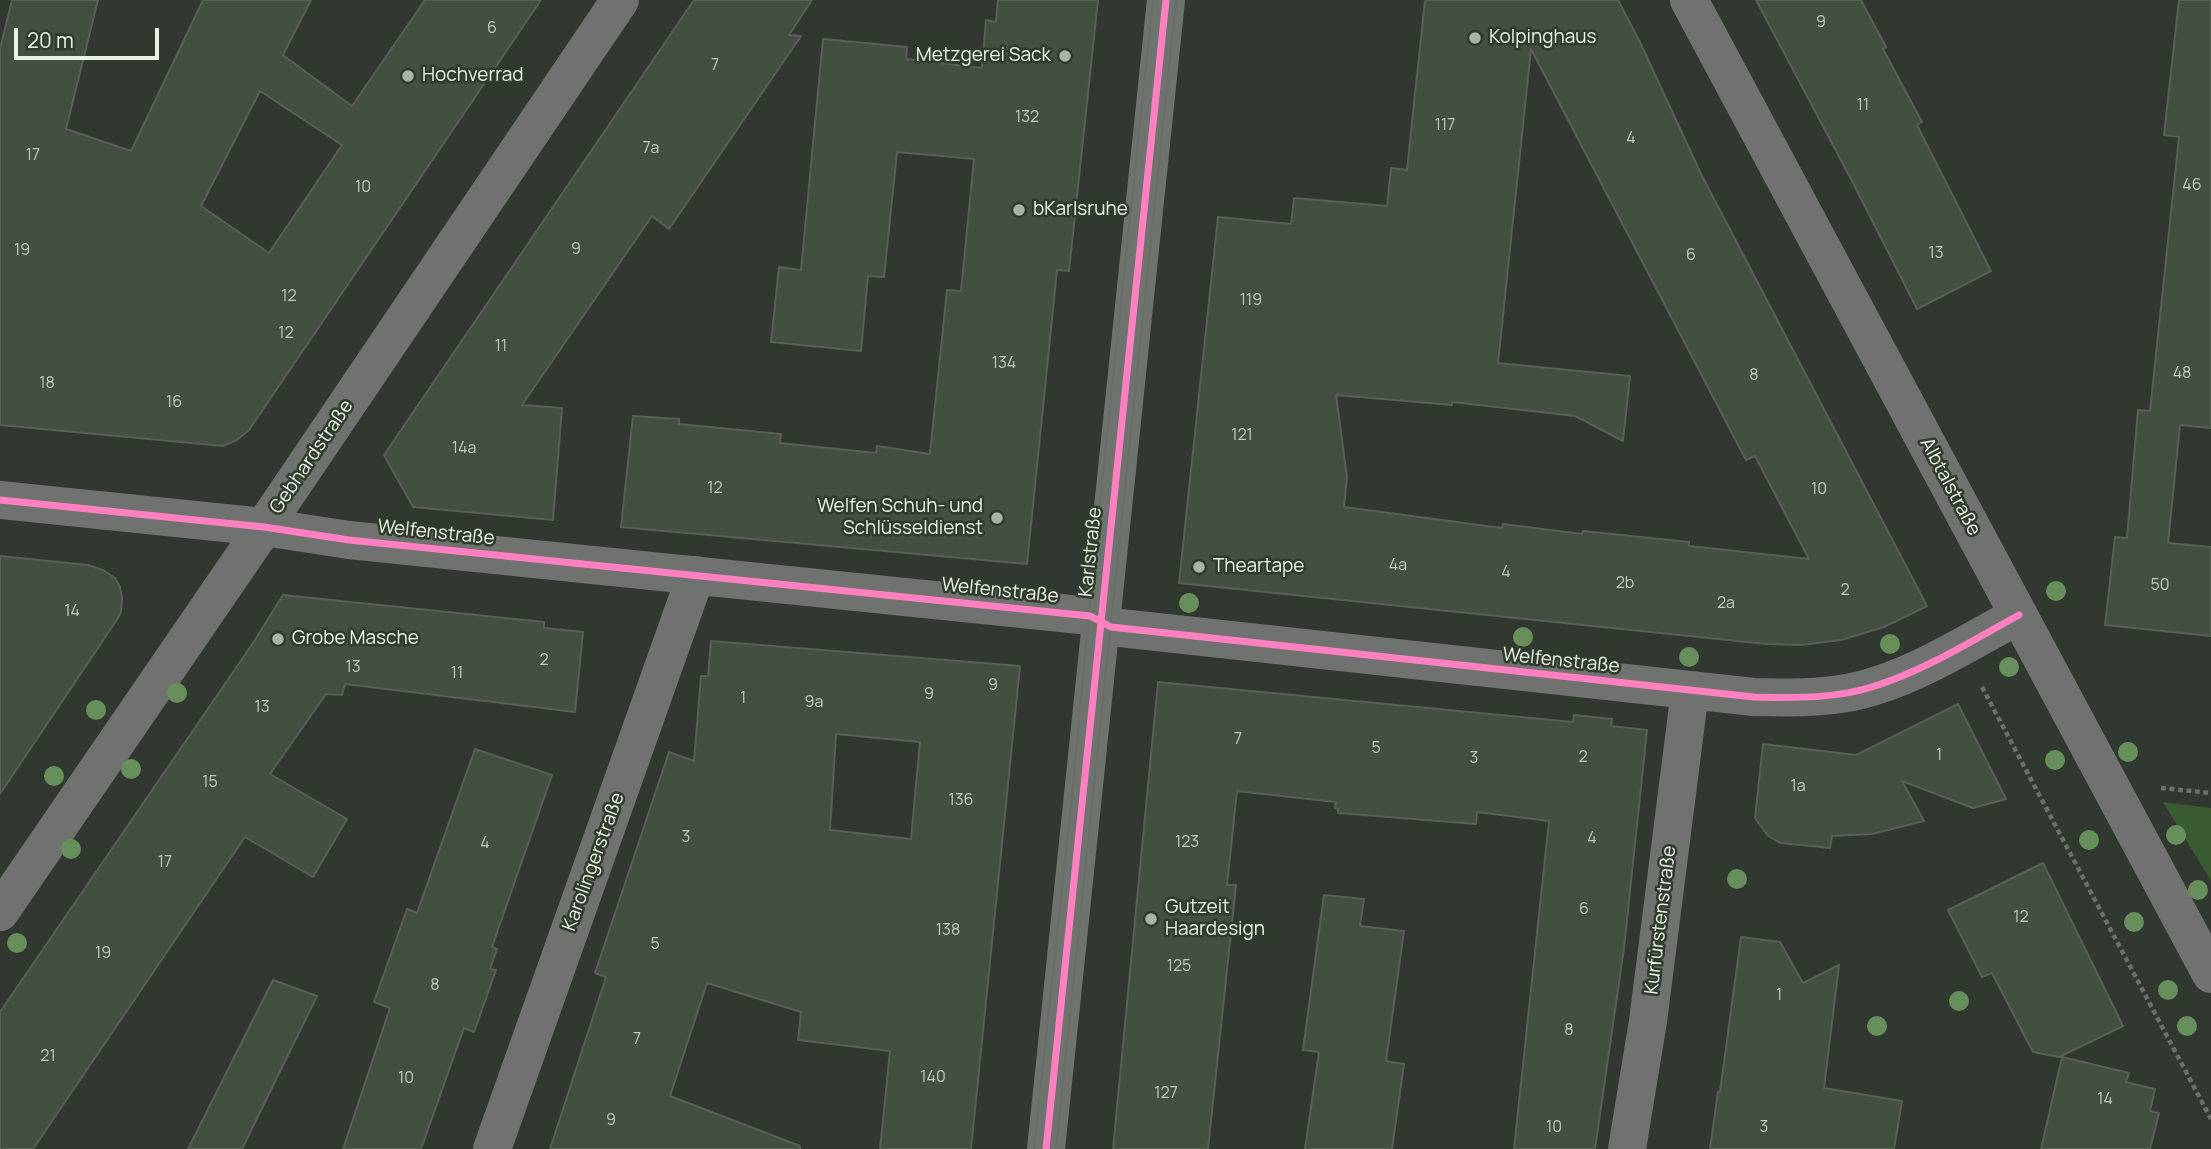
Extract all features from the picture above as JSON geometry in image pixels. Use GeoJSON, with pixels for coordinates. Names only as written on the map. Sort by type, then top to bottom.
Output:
{"type":"FeatureCollection","features":[{"type":"Feature","properties":{"kind":"main road","name":"Karlstraße"},"geometry":{"type":"LineString","coordinates":[[1046,1149],[1166,0]]}},
{"type":"Feature","properties":{"kind":"street","name":"Gebhardstraße"},"geometry":{"type":"LineString","coordinates":[[0,912],[620,0]]}},
{"type":"Feature","properties":{"kind":"street","name":"Albtalstraße"},"geometry":{"type":"LineString","coordinates":[[1689,0],[2211,974]]}},
{"type":"Feature","properties":{"kind":"street","name":"Welfenstraße"},"geometry":{"type":"LineString","coordinates":[[0,500],[264,527],[349,540],[1090,616],[1111,627],[1690,691],[1798,698],[1836,695],[1877,686],[1915,670],[2019,615]]}},
{"type":"Feature","properties":{"kind":"street","name":"Karolingerstraße"},"geometry":{"type":"LineString","coordinates":[[492,1149],[696,575]]}},
{"type":"Feature","properties":{"kind":"street","name":"Kurfürstenstraße"},"geometry":{"type":"LineString","coordinates":[[1627,1149],[1648,1021],[1690,691]]}},
{"type":"Feature","properties":{"kind":"path"},"geometry":{"type":"LineString","coordinates":[[1961,646],[2211,1119]]}},
{"type":"Feature","properties":{"kind":"green space"},"geometry":{"type":"Polygon","coordinates":[[[2163,802],[2211,808],[2211,881],[2163,802]]]}},
{"type":"Feature","properties":{"kind":"building"},"geometry":{"type":"Polygon","coordinates":[[[12,0],[98,0],[66,129],[131,151],[203,0],[311,0],[283,55],[352,106],[425,0],[541,0],[249,430],[237,440],[223,446],[0,425],[0,49],[12,0]],[[260,91],[201,206],[269,253],[342,145],[260,91]]]}},
{"type":"Feature","properties":{"kind":"building"},"geometry":{"type":"Polygon","coordinates":[[[694,0],[812,0],[789,35],[801,36],[669,229],[652,216],[522,405],[562,408],[553,520],[413,507],[384,455],[694,0]]]}},
{"type":"Feature","properties":{"kind":"building"},"geometry":{"type":"Polygon","coordinates":[[[998,0],[1098,0],[1069,271],[1057,270],[1027,564],[621,527],[633,416],[679,419],[679,424],[781,434],[780,443],[876,453],[877,446],[930,454],[947,290],[961,291],[974,159],[897,152],[884,277],[868,276],[861,351],[771,342],[779,267],[801,270],[823,39],[907,47],[906,59],[982,68],[986,20],[996,22],[998,0]]]}},
{"type":"Feature","properties":{"kind":"building"},"geometry":{"type":"Polygon","coordinates":[[[1425,0],[1618,0],[1702,176],[1927,606],[1884,627],[1841,640],[1801,645],[1766,644],[1179,583],[1218,217],[1291,224],[1294,198],[1387,206],[1391,168],[1407,170],[1425,0]],[[1531,49],[1498,363],[1630,376],[1623,441],[1575,416],[1452,402],[1452,405],[1336,395],[1347,477],[1344,507],[1502,528],[1503,524],[1582,534],[1583,531],[1689,542],[1689,546],[1809,559],[1755,456],[1746,460],[1531,49]]]}},
{"type":"Feature","properties":{"kind":"building"},"geometry":{"type":"Polygon","coordinates":[[[1756,0],[1861,0],[1886,47],[1883,49],[1922,122],[1917,125],[1991,271],[1917,309],[1756,0]]]}},
{"type":"Feature","properties":{"kind":"building"},"geometry":{"type":"Polygon","coordinates":[[[2179,0],[2211,0],[2211,428],[2180,425],[2168,543],[2211,547],[2211,636],[2105,625],[2115,537],[2127,538],[2138,410],[2150,411],[2179,137],[2164,135],[2179,0]]]}},
{"type":"Feature","properties":{"kind":"building"},"geometry":{"type":"Polygon","coordinates":[[[0,556],[88,565],[103,570],[115,578],[122,598],[121,612],[116,621],[0,794],[0,556]]]}},
{"type":"Feature","properties":{"kind":"building"},"geometry":{"type":"Polygon","coordinates":[[[283,595],[544,622],[544,628],[583,632],[575,712],[345,684],[342,695],[326,694],[270,774],[347,819],[313,877],[245,837],[33,1149],[0,1149],[0,1012],[253,643],[283,595]]]}},
{"type":"Feature","properties":{"kind":"building"},"geometry":{"type":"Polygon","coordinates":[[[711,641],[1020,666],[971,1149],[880,1149],[890,1051],[798,1040],[801,1012],[707,983],[670,1096],[800,1146],[800,1149],[550,1149],[606,977],[595,973],[669,752],[694,761],[701,676],[708,676],[711,641]],[[836,734],[830,830],[911,839],[920,742],[836,734]]]}},
{"type":"Feature","properties":{"kind":"building"},"geometry":{"type":"Polygon","coordinates":[[[1158,682],[1573,722],[1574,715],[1612,719],[1611,726],[1647,730],[1624,948],[1595,1149],[1514,1149],[1549,821],[1477,812],[1476,824],[1338,813],[1336,802],[1237,791],[1227,885],[1236,885],[1208,1149],[1113,1149],[1158,682]]]}},
{"type":"Feature","properties":{"kind":"building"},"geometry":{"type":"Polygon","coordinates":[[[1958,704],[2006,799],[1973,808],[1902,781],[1924,821],[1872,834],[1832,836],[1830,848],[1780,843],[1767,835],[1755,818],[1763,744],[1856,755],[1958,704]]]}},
{"type":"Feature","properties":{"kind":"building"},"geometry":{"type":"Polygon","coordinates":[[[475,749],[552,775],[492,947],[497,949],[490,969],[496,970],[474,1032],[464,1028],[421,1149],[343,1149],[390,1008],[374,1002],[407,909],[417,913],[475,749]]]}},
{"type":"Feature","properties":{"kind":"building"},"geometry":{"type":"Polygon","coordinates":[[[2043,863],[2123,1026],[2059,1057],[2033,1052],[1992,973],[1982,977],[1948,910],[2043,863]]]}},
{"type":"Feature","properties":{"kind":"building"},"geometry":{"type":"Polygon","coordinates":[[[1324,895],[1364,899],[1360,926],[1404,931],[1386,1061],[1404,1064],[1392,1149],[1305,1149],[1319,1052],[1303,1050],[1324,895]]]}},
{"type":"Feature","properties":{"kind":"building"},"geometry":{"type":"Polygon","coordinates":[[[1741,937],[1780,942],[1803,983],[1839,965],[1824,1088],[1902,1101],[1894,1149],[1710,1149],[1741,937]]]}},
{"type":"Feature","properties":{"kind":"building"},"geometry":{"type":"Polygon","coordinates":[[[273,980],[317,996],[242,1149],[188,1149],[273,980]]]}},
{"type":"Feature","properties":{"kind":"building"},"geometry":{"type":"Polygon","coordinates":[[[2062,1057],[2129,1073],[2126,1082],[2155,1089],[2150,1111],[2159,1113],[2150,1149],[2041,1149],[2062,1057]]]}},
{"type":"Feature","properties":{"kind":"tram line"},"geometry":{"type":"LineString","coordinates":[[1034,1149],[1153,0]]}},
{"type":"Feature","properties":{"kind":"tram line"},"geometry":{"type":"LineString","coordinates":[[1056,1149],[1176,0]]}},
{"type":"Feature","properties":{"kind":"cycle path"},"geometry":{"type":"LineString","coordinates":[[1046,1149],[1166,0]]}},
{"type":"Feature","properties":{"kind":"cycle path"},"geometry":{"type":"LineString","coordinates":[[0,500],[264,527],[349,540],[1090,616],[1111,627],[1754,697],[1801,697],[1863,690],[1932,662],[2019,615]]}},
{"type":"Feature","properties":{"kind":"place","name":"Kolpinghaus"},"geometry":{"type":"Point","coordinates":[1475,38]}},
{"type":"Feature","properties":{"kind":"place","name":"Metzgerei Sack"},"geometry":{"type":"Point","coordinates":[1065,56]}},
{"type":"Feature","properties":{"kind":"place","name":"Hochverrad"},"geometry":{"type":"Point","coordinates":[408,76]}},
{"type":"Feature","properties":{"kind":"place","name":"bKarlsruhe"},"geometry":{"type":"Point","coordinates":[1019,210]}},
{"type":"Feature","properties":{"kind":"place","name":"Welfen Schuh- und Schlüsseldienst"},"geometry":{"type":"Point","coordinates":[997,518]}},
{"type":"Feature","properties":{"kind":"place","name":"Theartape"},"geometry":{"type":"Point","coordinates":[1199,567]}},
{"type":"Feature","properties":{"kind":"place","name":"Grobe Masche"},"geometry":{"type":"Point","coordinates":[278,639]}},
{"type":"Feature","properties":{"kind":"place","name":"Gutzeit Haardesign"},"geometry":{"type":"Point","coordinates":[1151,919]}}]}
